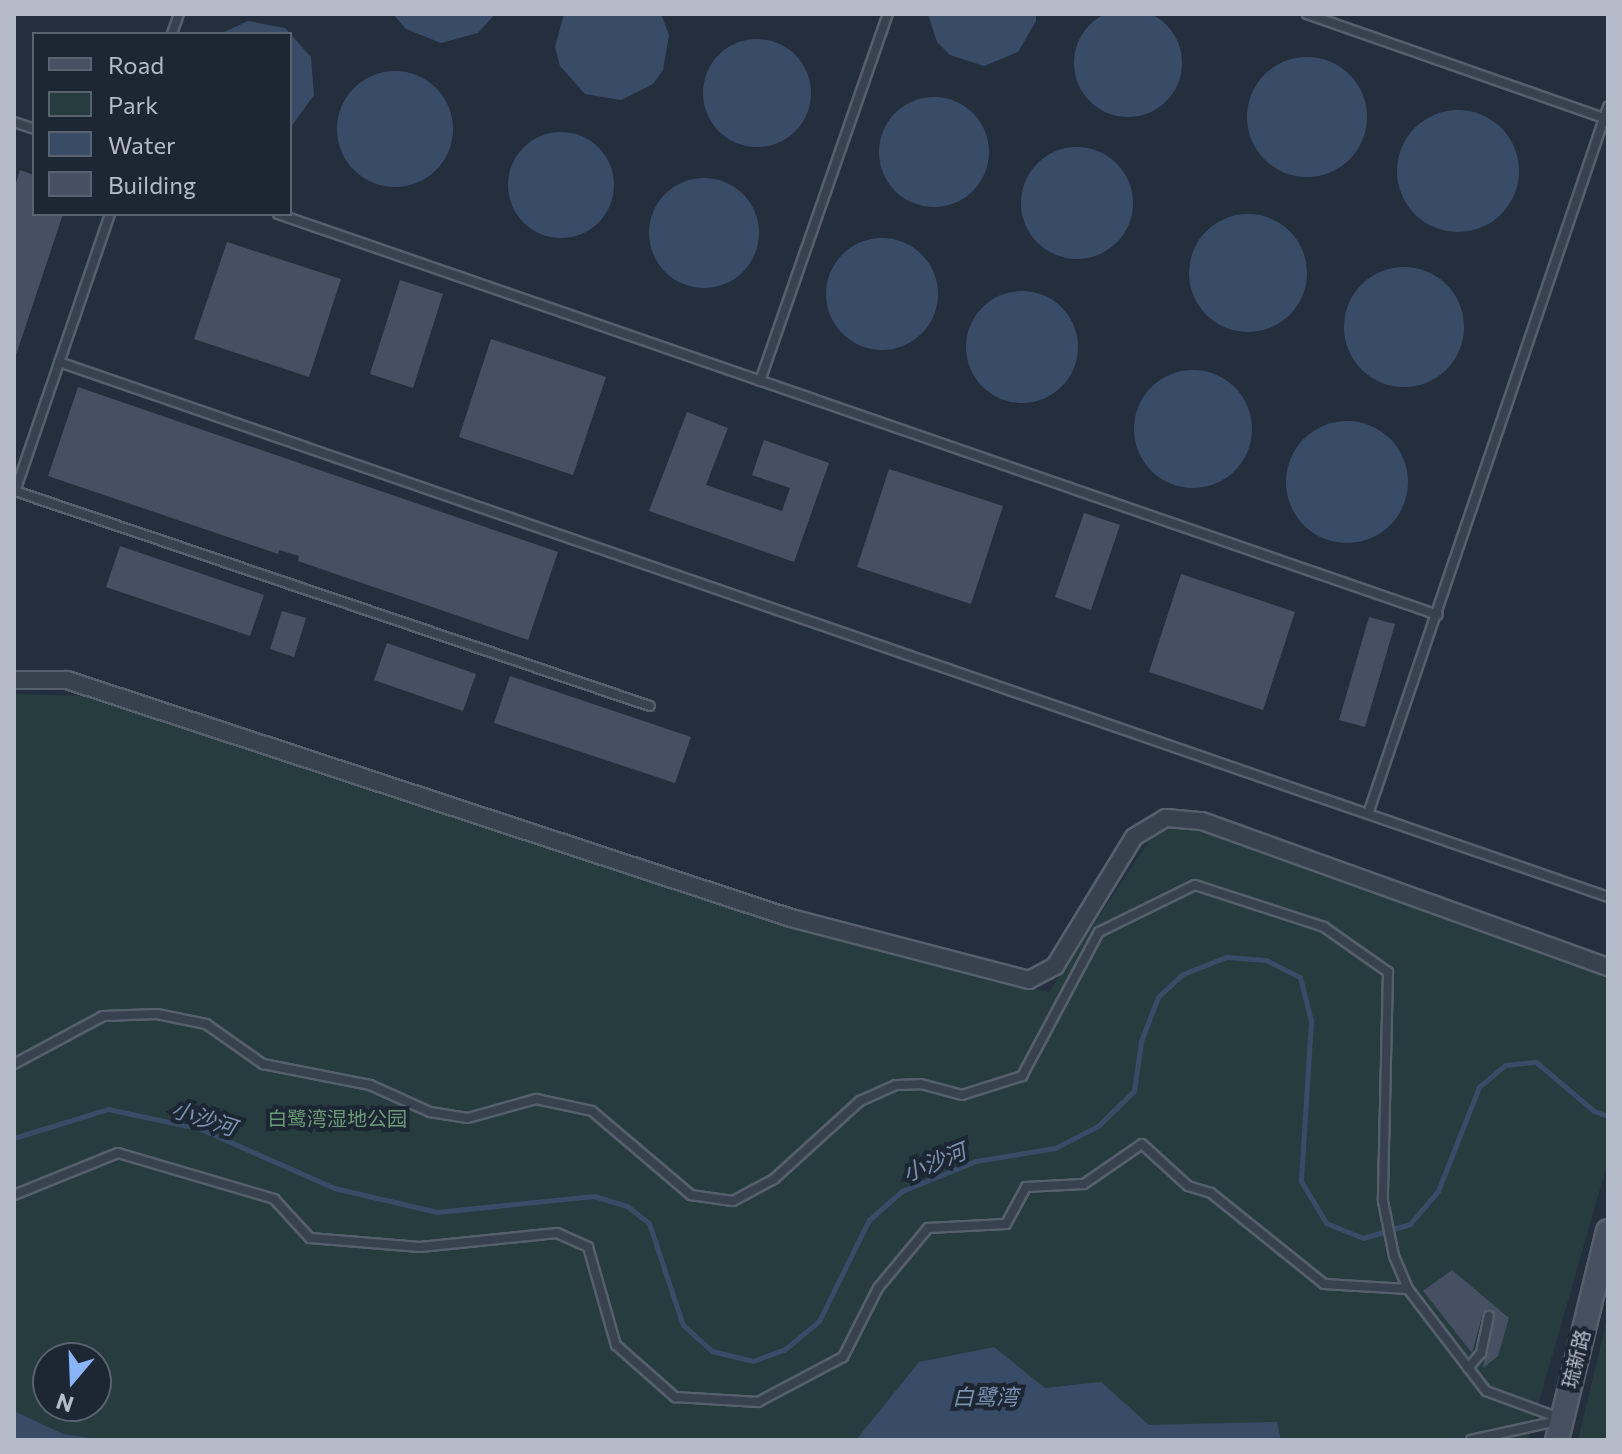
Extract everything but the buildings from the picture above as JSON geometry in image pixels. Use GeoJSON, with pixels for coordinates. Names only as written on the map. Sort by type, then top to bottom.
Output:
{"type":"FeatureCollection","features":[{"type":"Feature","properties":{"kind":"street"},"geometry":{"type":"LineString","coordinates":[[14,680],[67,680],[791,918],[1029,980],[1055,966],[1134,837],[1166,818],[1202,821],[1608,967]]}},
{"type":"Feature","properties":{"kind":"street","name":"琉新路"},"geometry":{"type":"LineString","coordinates":[[1559,1430],[1608,1231]]}},
{"type":"Feature","properties":{"kind":"lane"},"geometry":{"type":"LineString","coordinates":[[760,381],[888,14]]}},
{"type":"Feature","properties":{"kind":"lane"},"geometry":{"type":"LineString","coordinates":[[1307,14],[1606,119]]}},
{"type":"Feature","properties":{"kind":"lane"},"geometry":{"type":"LineString","coordinates":[[1368,814],[1608,107]]}},
{"type":"Feature","properties":{"kind":"lane"},"geometry":{"type":"LineString","coordinates":[[109,216],[15,491],[650,706]]}},
{"type":"Feature","properties":{"kind":"lane"},"geometry":{"type":"LineString","coordinates":[[284,216],[1438,615]]}},
{"type":"Feature","properties":{"kind":"lane"},"geometry":{"type":"LineString","coordinates":[[59,362],[1608,897]]}},
{"type":"Feature","properties":{"kind":"lane"},"geometry":{"type":"LineString","coordinates":[[14,1064],[103,1016],[157,1014],[206,1024],[263,1064],[370,1085],[430,1112],[468,1118],[536,1099],[592,1111],[691,1195],[733,1201],[774,1179],[860,1101],[896,1085],[921,1084],[962,1095],[1022,1076],[1099,932],[1195,885],[1324,927],[1388,972],[1383,1201],[1394,1256],[1408,1289],[1486,1391],[1559,1430]]}},
{"type":"Feature","properties":{"kind":"lane"},"geometry":{"type":"LineString","coordinates":[[14,1195],[118,1153],[274,1199],[310,1238],[420,1247],[557,1233],[588,1247],[616,1345],[675,1397],[758,1402],[843,1357],[878,1288],[928,1228],[1006,1224],[1026,1187],[1084,1184],[1142,1144],[1188,1186],[1211,1193],[1324,1284],[1408,1289]]}},
{"type":"Feature","properties":{"kind":"lane"},"geometry":{"type":"LineString","coordinates":[[1468,1368],[1481,1353],[1489,1316]]}},
{"type":"Feature","properties":{"kind":"lane"},"geometry":{"type":"LineString","coordinates":[[1471,1440],[1559,1430]]}},
{"type":"Feature","properties":{"kind":"green space","name":"白鹭湾湿地公园"},"geometry":{"type":"Polygon","coordinates":[[[14,694],[82,696],[789,926],[1049,992],[1155,832],[1196,825],[1608,978],[1608,1161],[1528,1440],[14,1440],[14,694]]]}},
{"type":"Feature","properties":{"kind":"green space"},"geometry":{"type":"Polygon","coordinates":[[[1608,1314],[1608,1440],[1578,1440],[1608,1314]]]}},
{"type":"Feature","properties":{"kind":"water"},"geometry":{"type":"Polygon","coordinates":[[[1128,9],[1149,13],[1166,25],[1178,42],[1182,63],[1178,84],[1166,101],[1149,113],[1128,117],[1107,113],[1090,101],[1078,84],[1074,63],[1078,42],[1090,25],[1107,13],[1128,9]]]}},
{"type":"Feature","properties":{"kind":"water"},"geometry":{"type":"Polygon","coordinates":[[[393,14],[495,14],[478,33],[441,43],[406,29],[393,14]]]}},
{"type":"Feature","properties":{"kind":"water"},"geometry":{"type":"Polygon","coordinates":[[[564,14],[661,14],[669,35],[663,70],[653,84],[621,100],[585,94],[560,66],[555,47],[564,14]]]}},
{"type":"Feature","properties":{"kind":"water"},"geometry":{"type":"Polygon","coordinates":[[[928,14],[1036,14],[1036,21],[1018,52],[984,66],[950,55],[937,42],[928,14]]]}},
{"type":"Feature","properties":{"kind":"water"},"geometry":{"type":"Polygon","coordinates":[[[248,21],[285,28],[289,32],[224,32],[248,21]]]}},
{"type":"Feature","properties":{"kind":"water"},"geometry":{"type":"Polygon","coordinates":[[[292,36],[311,57],[314,95],[292,125],[292,36]]]}},
{"type":"Feature","properties":{"kind":"water"},"geometry":{"type":"Polygon","coordinates":[[[757,39],[778,43],[795,55],[807,72],[811,93],[807,114],[795,131],[778,143],[757,147],[736,143],[719,131],[707,114],[703,93],[707,72],[719,55],[736,43],[757,39]]]}},
{"type":"Feature","properties":{"kind":"water"},"geometry":{"type":"Polygon","coordinates":[[[1307,57],[1330,61],[1350,74],[1363,94],[1367,117],[1363,140],[1350,160],[1330,173],[1307,177],[1284,173],[1264,160],[1251,140],[1247,117],[1251,94],[1264,74],[1284,61],[1307,57]]]}},
{"type":"Feature","properties":{"kind":"water"},"geometry":{"type":"Polygon","coordinates":[[[395,71],[417,75],[436,88],[449,107],[453,129],[449,151],[436,170],[417,183],[395,187],[373,183],[354,170],[341,151],[337,129],[341,107],[354,88],[373,75],[395,71]]]}},
{"type":"Feature","properties":{"kind":"water"},"geometry":{"type":"Polygon","coordinates":[[[934,97],[955,101],[973,113],[985,131],[989,152],[985,173],[973,191],[955,203],[934,207],[913,203],[895,191],[883,173],[879,152],[883,131],[895,113],[913,101],[934,97]]]}},
{"type":"Feature","properties":{"kind":"water"},"geometry":{"type":"Polygon","coordinates":[[[1458,110],[1481,115],[1501,128],[1514,148],[1519,171],[1514,194],[1501,214],[1481,227],[1458,232],[1435,227],[1415,214],[1402,194],[1397,171],[1402,148],[1415,128],[1435,115],[1458,110]]]}},
{"type":"Feature","properties":{"kind":"water"},"geometry":{"type":"Polygon","coordinates":[[[561,132],[581,136],[598,148],[610,165],[614,185],[610,205],[598,222],[581,234],[561,238],[541,234],[524,222],[512,205],[508,185],[512,165],[524,148],[541,136],[561,132]]]}},
{"type":"Feature","properties":{"kind":"water"},"geometry":{"type":"Polygon","coordinates":[[[1077,147],[1099,151],[1117,163],[1129,181],[1133,203],[1129,225],[1117,243],[1099,255],[1077,259],[1055,255],[1037,243],[1025,225],[1021,203],[1025,181],[1037,163],[1055,151],[1077,147]]]}},
{"type":"Feature","properties":{"kind":"water"},"geometry":{"type":"Polygon","coordinates":[[[704,178],[725,182],[743,194],[755,212],[759,233],[755,254],[743,272],[725,284],[704,288],[683,284],[665,272],[653,254],[649,233],[653,212],[665,194],[683,182],[704,178]]]}},
{"type":"Feature","properties":{"kind":"water"},"geometry":{"type":"Polygon","coordinates":[[[1248,214],[1271,218],[1290,231],[1303,250],[1307,273],[1303,296],[1290,315],[1271,328],[1248,332],[1225,328],[1206,315],[1193,296],[1189,273],[1193,250],[1206,231],[1225,218],[1248,214]]]}},
{"type":"Feature","properties":{"kind":"water"},"geometry":{"type":"Polygon","coordinates":[[[882,238],[903,243],[921,255],[933,273],[938,294],[933,315],[921,333],[903,345],[882,350],[861,345],[843,333],[831,315],[826,294],[831,273],[843,255],[861,243],[882,238]]]}},
{"type":"Feature","properties":{"kind":"water"},"geometry":{"type":"Polygon","coordinates":[[[1404,267],[1427,271],[1446,285],[1460,304],[1464,327],[1460,350],[1446,369],[1427,383],[1404,387],[1381,383],[1362,369],[1348,350],[1344,327],[1348,304],[1362,285],[1381,271],[1404,267]]]}},
{"type":"Feature","properties":{"kind":"water"},"geometry":{"type":"Polygon","coordinates":[[[1022,291],[1043,295],[1061,308],[1074,326],[1078,347],[1074,368],[1061,386],[1043,399],[1022,403],[1001,399],[983,386],[970,368],[966,347],[970,326],[983,308],[1001,295],[1022,291]]]}},
{"type":"Feature","properties":{"kind":"water"},"geometry":{"type":"Polygon","coordinates":[[[1193,370],[1226,380],[1242,396],[1252,429],[1242,462],[1226,478],[1193,488],[1160,478],[1144,462],[1134,429],[1144,396],[1160,380],[1193,370]]]}},
{"type":"Feature","properties":{"kind":"water"},"geometry":{"type":"Polygon","coordinates":[[[1347,421],[1371,425],[1390,439],[1404,458],[1408,482],[1404,506],[1390,525],[1371,539],[1347,543],[1323,539],[1304,525],[1290,506],[1286,482],[1290,458],[1304,439],[1323,425],[1347,421]]]}},
{"type":"Feature","properties":{"kind":"water","name":"白鹭湾"},"geometry":{"type":"Polygon","coordinates":[[[994,1347],[1045,1388],[1101,1382],[1149,1425],[1277,1422],[1281,1440],[856,1440],[919,1362],[994,1347]]]}},
{"type":"Feature","properties":{"kind":"water"},"geometry":{"type":"Polygon","coordinates":[[[14,1411],[63,1434],[105,1440],[14,1440],[14,1411]]]}},
{"type":"Feature","properties":{"kind":"waterway","name":"小沙河"},"geometry":{"type":"LineString","coordinates":[[14,1138],[108,1109],[201,1129],[334,1188],[437,1212],[594,1196],[627,1206],[649,1223],[683,1325],[712,1351],[753,1361],[784,1350],[819,1321],[869,1220],[902,1191],[976,1161],[1055,1148],[1098,1126],[1134,1091],[1141,1041],[1158,997],[1183,974],[1226,957],[1266,960],[1300,977],[1311,1021],[1301,1181],[1326,1223],[1363,1238],[1410,1224],[1438,1191],[1479,1087],[1505,1065],[1536,1062],[1594,1111],[1608,1116]]}}]}
